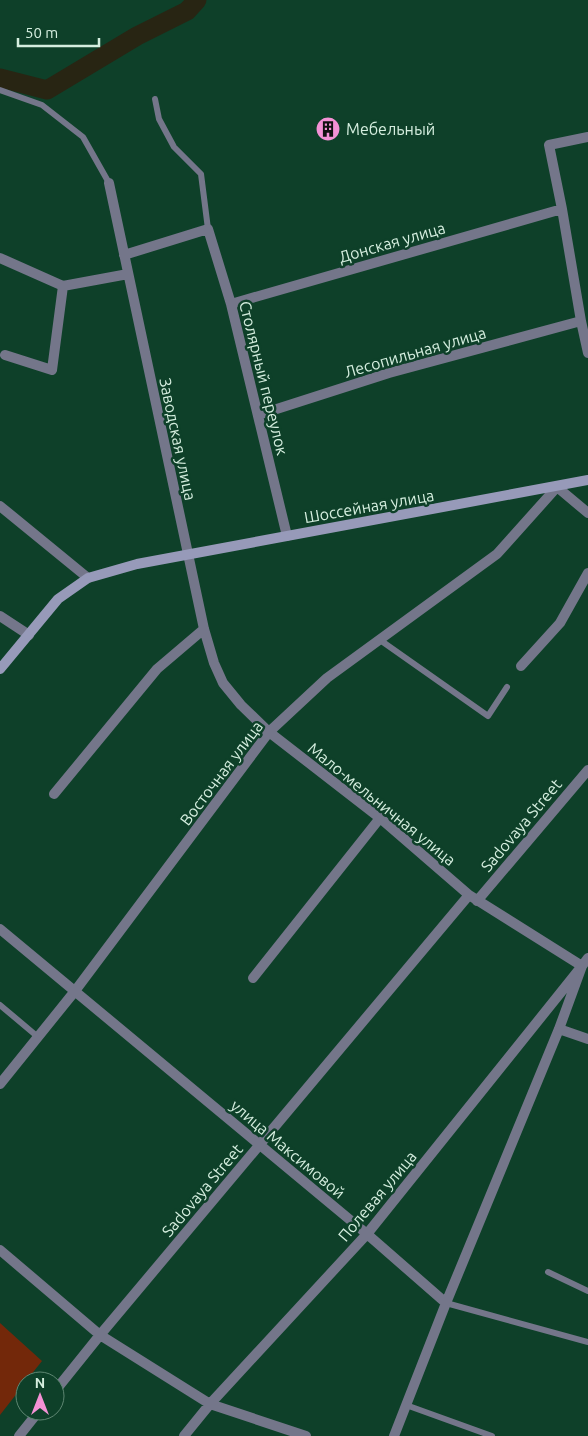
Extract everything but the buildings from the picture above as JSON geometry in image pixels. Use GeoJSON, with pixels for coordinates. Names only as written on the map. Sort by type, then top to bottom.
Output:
{"type":"FeatureCollection","features":[{"type":"Feature","properties":{"kind":"main road","name":"Шоссейная улица"},"geometry":{"type":"LineString","coordinates":[[0,669],[58,599],[88,578],[137,564],[588,480]]}},
{"type":"Feature","properties":{"kind":"street"},"geometry":{"type":"LineString","coordinates":[[588,137],[548,145],[562,209],[588,353]]}},
{"type":"Feature","properties":{"kind":"street","name":"Заводская улица"},"geometry":{"type":"LineString","coordinates":[[109,183],[204,630]]}},
{"type":"Feature","properties":{"kind":"street","name":"Донская улица"},"geometry":{"type":"LineString","coordinates":[[231,304],[562,209]]}},
{"type":"Feature","properties":{"kind":"street"},"geometry":{"type":"LineString","coordinates":[[124,255],[208,229]]}},
{"type":"Feature","properties":{"kind":"street","name":"Столярный переулок"},"geometry":{"type":"LineString","coordinates":[[208,229],[231,304],[287,536]]}},
{"type":"Feature","properties":{"kind":"street"},"geometry":{"type":"LineString","coordinates":[[0,258],[64,286],[128,274]]}},
{"type":"Feature","properties":{"kind":"street"},"geometry":{"type":"LineString","coordinates":[[5,354],[52,370],[64,286]]}},
{"type":"Feature","properties":{"kind":"street","name":"Лесопильная улица"},"geometry":{"type":"LineString","coordinates":[[258,415],[389,373],[581,321]]}},
{"type":"Feature","properties":{"kind":"street"},"geometry":{"type":"LineString","coordinates":[[557,487],[588,513]]}},
{"type":"Feature","properties":{"kind":"street","name":"Восточная улица"},"geometry":{"type":"LineString","coordinates":[[0,1084],[75,991],[269,732],[328,678],[497,554],[557,487]]}},
{"type":"Feature","properties":{"kind":"street"},"geometry":{"type":"LineString","coordinates":[[0,506],[88,578]]}},
{"type":"Feature","properties":{"kind":"street"},"geometry":{"type":"LineString","coordinates":[[521,666],[560,623],[588,573]]}},
{"type":"Feature","properties":{"kind":"street"},"geometry":{"type":"LineString","coordinates":[[0,616],[29,635]]}},
{"type":"Feature","properties":{"kind":"street"},"geometry":{"type":"LineString","coordinates":[[54,794],[157,669],[204,630]]}},
{"type":"Feature","properties":{"kind":"street","name":"Мало-мельничная улица"},"geometry":{"type":"LineString","coordinates":[[204,630],[214,663],[223,683],[269,732],[380,818],[473,898],[585,962]]}},
{"type":"Feature","properties":{"kind":"street","name":"Sadovaya Street"},"geometry":{"type":"LineString","coordinates":[[65,1379],[259,1144],[473,898],[588,770]]}},
{"type":"Feature","properties":{"kind":"street"},"geometry":{"type":"LineString","coordinates":[[253,978],[380,818]]}},
{"type":"Feature","properties":{"kind":"street","name":"улица Максимовой"},"geometry":{"type":"LineString","coordinates":[[0,929],[367,1234],[446,1303]]}},
{"type":"Feature","properties":{"kind":"street"},"geometry":{"type":"LineString","coordinates":[[394,1436],[585,962]]}},
{"type":"Feature","properties":{"kind":"street","name":"Полевая улица"},"geometry":{"type":"LineString","coordinates":[[184,1436],[210,1404],[367,1234],[585,962]]}},
{"type":"Feature","properties":{"kind":"street"},"geometry":{"type":"LineString","coordinates":[[559,1029],[588,1039]]}},
{"type":"Feature","properties":{"kind":"street"},"geometry":{"type":"LineString","coordinates":[[0,1250],[100,1335],[210,1404],[306,1436]]}},
{"type":"Feature","properties":{"kind":"street"},"geometry":{"type":"LineString","coordinates":[[19,1436],[31,1421]]}},
{"type":"Feature","properties":{"kind":"lane"},"geometry":{"type":"LineString","coordinates":[[0,90],[42,106],[83,136],[109,183]]}},
{"type":"Feature","properties":{"kind":"lane"},"geometry":{"type":"LineString","coordinates":[[155,99],[160,120],[174,147],[201,174],[208,229]]}},
{"type":"Feature","properties":{"kind":"lane"},"geometry":{"type":"LineString","coordinates":[[380,640],[488,716],[507,687]]}},
{"type":"Feature","properties":{"kind":"lane"},"geometry":{"type":"LineString","coordinates":[[0,1005],[38,1037]]}},
{"type":"Feature","properties":{"kind":"lane"},"geometry":{"type":"LineString","coordinates":[[548,1272],[588,1291]]}},
{"type":"Feature","properties":{"kind":"lane"},"geometry":{"type":"LineString","coordinates":[[446,1303],[588,1342]]}},
{"type":"Feature","properties":{"kind":"lane"},"geometry":{"type":"LineString","coordinates":[[406,1404],[492,1436]]}},
{"type":"Feature","properties":{"kind":"shaded area"},"geometry":{"type":"Polygon","coordinates":[[[0,1323],[42,1361],[34,1371],[15,1371],[15,1396],[0,1415],[0,1323]]]}},
{"type":"Feature","properties":{"kind":"waterway"},"geometry":{"type":"LineString","coordinates":[[0,78],[47,90],[137,36],[187,11],[197,0]]}},
{"type":"Feature","properties":{"kind":"place","name":"Мебельный"},"geometry":{"type":"Point","coordinates":[328,129]}}]}
